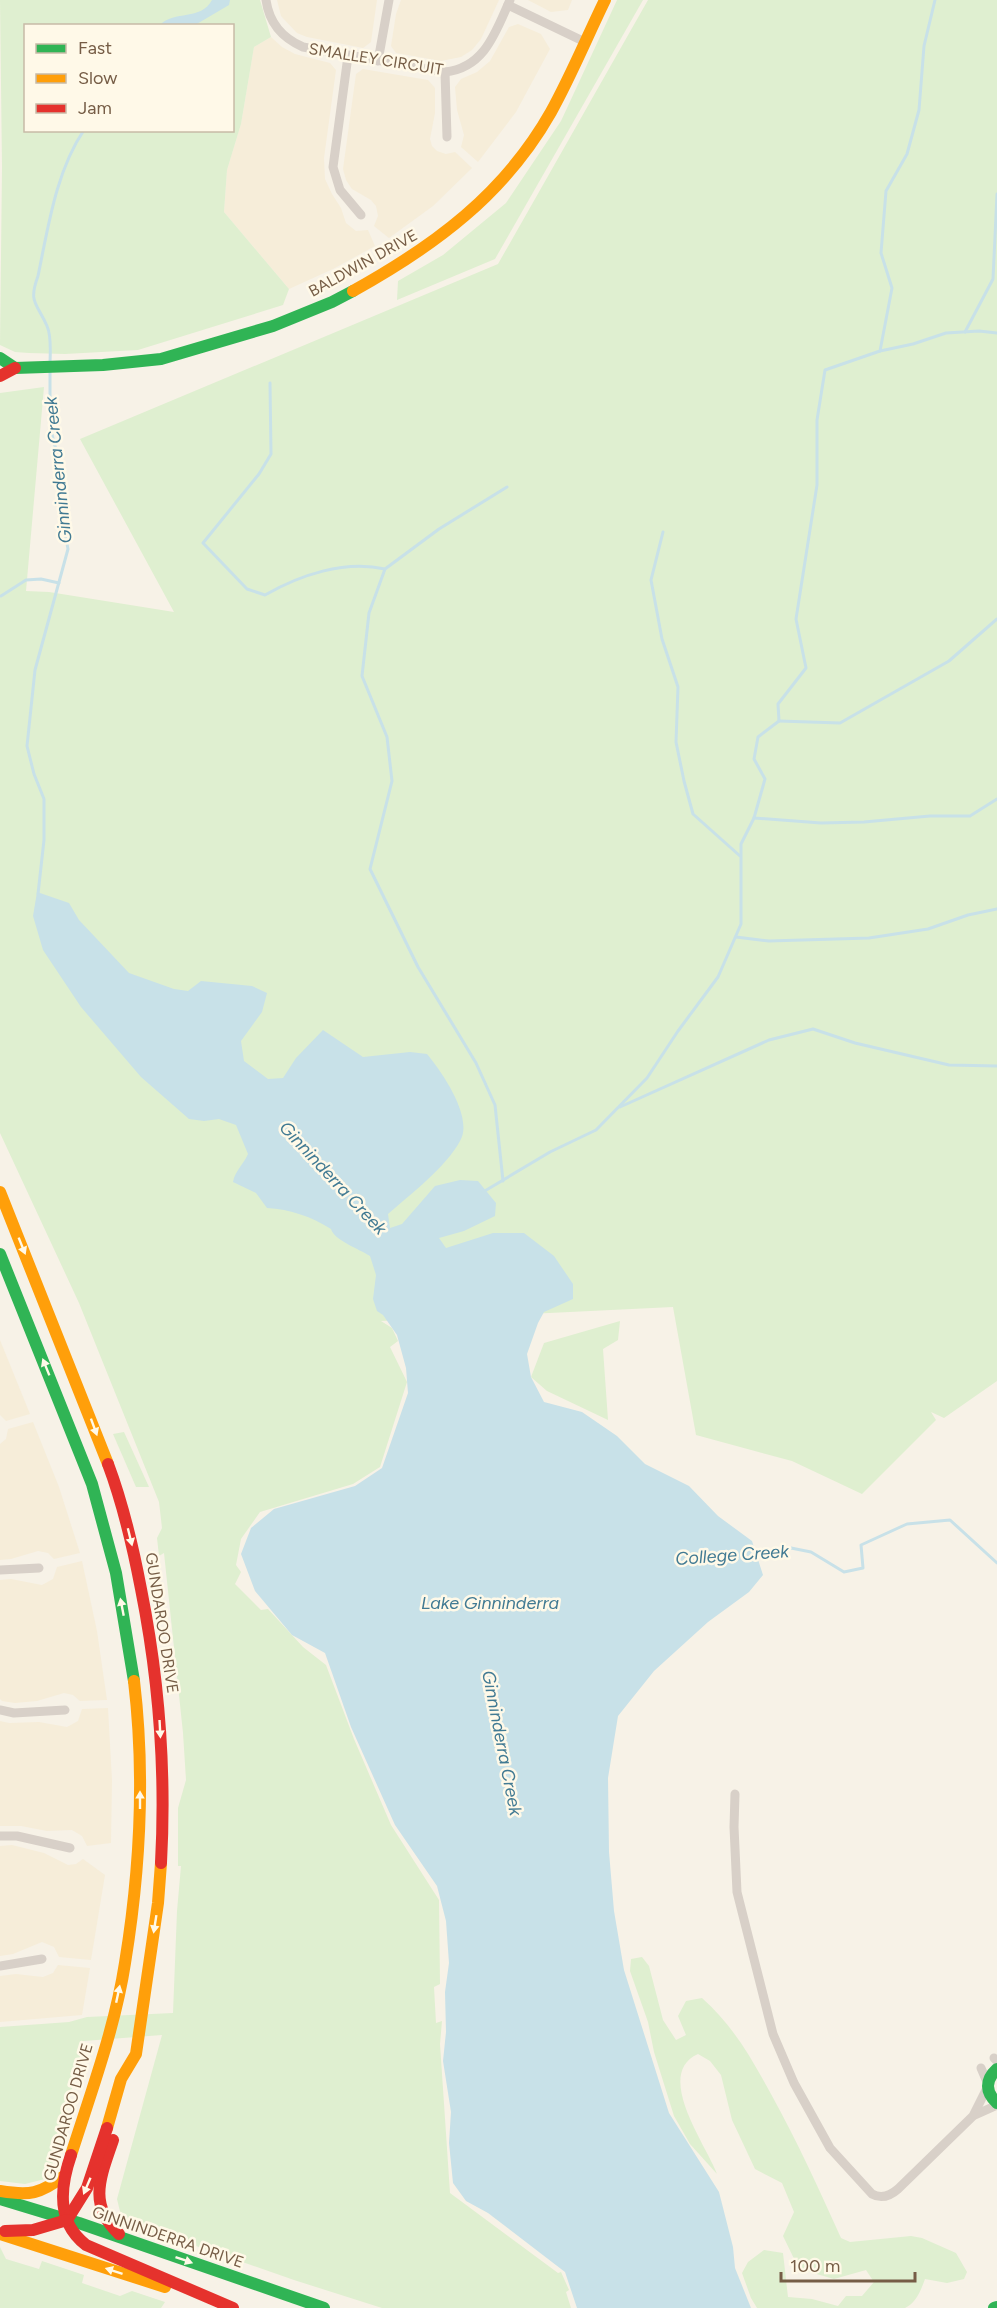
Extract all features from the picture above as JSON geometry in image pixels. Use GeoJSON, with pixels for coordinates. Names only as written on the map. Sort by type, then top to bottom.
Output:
{"type":"FeatureCollection","features":[{"type":"Feature","properties":{"kind":"main road","name":"BALDWIN DRIVE"},"geometry":{"type":"LineString","coordinates":[[0,376],[15,368],[95,365],[161,359],[273,326],[332,302],[391,270],[445,234],[494,189],[526,149],[551,112],[605,0]]}},
{"type":"Feature","properties":{"kind":"main road"},"geometry":{"type":"LineString","coordinates":[[0,358],[15,368]]}},
{"type":"Feature","properties":{"kind":"main road","name":"GUNDAROO DRIVE"},"geometry":{"type":"LineString","coordinates":[[0,1192],[114,1480],[135,1558],[150,1635],[160,1715],[163,1824],[158,1903],[136,2054],[121,2079],[87,2188],[67,2220]]}},
{"type":"Feature","properties":{"kind":"main road","name":"GUNDAROO DRIVE"},"geometry":{"type":"LineString","coordinates":[[0,1254],[92,1484],[116,1573],[129,1642],[136,1698],[140,1806],[134,1891],[124,1964],[104,2051],[64,2176],[62,2207],[67,2220]]}},
{"type":"Feature","properties":{"kind":"main road"},"geometry":{"type":"LineString","coordinates":[[129,2241],[103,2219],[99,2208],[99,2196],[100,2184],[136,2054]]}},
{"type":"Feature","properties":{"kind":"main road"},"geometry":{"type":"LineString","coordinates":[[996,2063],[987,2085],[992,2100],[997,2104]]}},
{"type":"Feature","properties":{"kind":"main road"},"geometry":{"type":"LineString","coordinates":[[0,2191],[28,2196],[39,2193],[64,2176]]}},
{"type":"Feature","properties":{"kind":"main road","name":"GINNINDERRA DRIVE"},"geometry":{"type":"LineString","coordinates":[[0,2199],[324,2308]]}},
{"type":"Feature","properties":{"kind":"main road"},"geometry":{"type":"LineString","coordinates":[[0,2233],[27,2231],[67,2220],[77,2238],[97,2251],[231,2308]]}},
{"type":"Feature","properties":{"kind":"main road"},"geometry":{"type":"LineString","coordinates":[[0,2233],[231,2308]]}},
{"type":"Feature","properties":{"kind":"street","name":"SMALLEY CIRCUIT"},"geometry":{"type":"LineString","coordinates":[[266,0],[274,24],[289,40],[303,47],[445,72],[466,66],[483,53],[509,3]]}},
{"type":"Feature","properties":{"kind":"street"},"geometry":{"type":"LineString","coordinates":[[378,61],[389,0]]}},
{"type":"Feature","properties":{"kind":"street"},"geometry":{"type":"LineString","coordinates":[[509,3],[585,42]]}},
{"type":"Feature","properties":{"kind":"street"},"geometry":{"type":"LineString","coordinates":[[348,56],[333,167],[340,190],[361,215]]}},
{"type":"Feature","properties":{"kind":"street"},"geometry":{"type":"LineString","coordinates":[[445,72],[447,137]]}},
{"type":"Feature","properties":{"kind":"street"},"geometry":{"type":"LineString","coordinates":[[0,1570],[39,1568]]}},
{"type":"Feature","properties":{"kind":"street"},"geometry":{"type":"LineString","coordinates":[[0,1710],[14,1713],[65,1710]]}},
{"type":"Feature","properties":{"kind":"street"},"geometry":{"type":"LineString","coordinates":[[735,1794],[737,1892],[766,2011],[794,2083],[837,2157],[872,2194],[888,2195],[898,2189],[973,2116],[997,2104]]}},
{"type":"Feature","properties":{"kind":"street"},"geometry":{"type":"LineString","coordinates":[[0,1836],[17,1836],[70,1848]]}},
{"type":"Feature","properties":{"kind":"street"},"geometry":{"type":"LineString","coordinates":[[0,1966],[42,1959]]}},
{"type":"Feature","properties":{"kind":"street"},"geometry":{"type":"LineString","coordinates":[[973,2116],[987,2085],[981,2068]]}},
{"type":"Feature","properties":{"kind":"shaded area"},"geometry":{"type":"Polygon","coordinates":[[[277,0],[377,0],[371,42],[363,48],[297,33],[281,16],[277,0]]]}},
{"type":"Feature","properties":{"kind":"shaded area"},"geometry":{"type":"Polygon","coordinates":[[[401,0],[499,0],[481,39],[472,50],[461,57],[441,61],[396,53],[391,46],[396,14],[401,0]]]}},
{"type":"Feature","properties":{"kind":"shaded area"},"geometry":{"type":"Polygon","coordinates":[[[528,0],[572,0],[568,10],[551,12],[528,0]]]}},
{"type":"Feature","properties":{"kind":"shaded area"},"geometry":{"type":"Polygon","coordinates":[[[518,24],[541,34],[550,49],[516,112],[478,162],[461,147],[464,135],[457,110],[455,87],[461,79],[477,72],[490,61],[509,27],[518,24]]]}},
{"type":"Feature","properties":{"kind":"shaded area"},"geometry":{"type":"Polygon","coordinates":[[[271,37],[282,47],[295,54],[330,63],[336,70],[324,158],[325,179],[341,208],[346,223],[356,231],[368,230],[375,246],[289,289],[224,212],[227,170],[241,124],[254,47],[271,37]]]}},
{"type":"Feature","properties":{"kind":"shaded area"},"geometry":{"type":"Polygon","coordinates":[[[363,69],[428,80],[435,88],[435,113],[430,139],[432,146],[437,151],[446,154],[455,152],[472,168],[433,206],[389,238],[374,226],[378,216],[376,206],[371,200],[352,189],[343,169],[356,74],[363,69]]]}},
{"type":"Feature","properties":{"kind":"shaded area"},"geometry":{"type":"Polygon","coordinates":[[[0,1340],[30,1414],[6,1421],[0,1415],[0,1340]]]}},
{"type":"Feature","properties":{"kind":"shaded area"},"geometry":{"type":"Polygon","coordinates":[[[33,1422],[59,1487],[80,1553],[54,1559],[48,1553],[38,1551],[0,1560],[0,1444],[6,1439],[8,1429],[33,1422]]]}},
{"type":"Feature","properties":{"kind":"shaded area"},"geometry":{"type":"Polygon","coordinates":[[[82,1561],[97,1631],[107,1700],[80,1701],[73,1695],[64,1693],[37,1701],[15,1703],[2,1701],[0,1699],[0,1580],[11,1579],[42,1585],[53,1579],[57,1567],[82,1561]]]}},
{"type":"Feature","properties":{"kind":"shaded area"},"geometry":{"type":"Polygon","coordinates":[[[108,1708],[112,1780],[111,1843],[87,1846],[82,1836],[72,1830],[47,1831],[21,1826],[0,1826],[0,1721],[39,1722],[67,1727],[78,1721],[82,1709],[108,1708]]]}},
{"type":"Feature","properties":{"kind":"shaded area"},"geometry":{"type":"Polygon","coordinates":[[[12,1845],[44,1853],[68,1865],[76,1864],[83,1859],[105,1875],[91,1960],[59,1957],[54,1947],[42,1942],[13,1954],[0,1956],[0,1846],[12,1845]]]}},
{"type":"Feature","properties":{"kind":"shaded area"},"geometry":{"type":"Polygon","coordinates":[[[58,1965],[90,1968],[82,2015],[0,2022],[0,1976],[16,1974],[43,1977],[53,1973],[58,1965]]]}},
{"type":"Feature","properties":{"kind":"green space"},"geometry":{"type":"Polygon","coordinates":[[[0,0],[260,0],[271,37],[254,47],[241,124],[227,170],[224,212],[289,289],[283,305],[138,350],[65,354],[29,353],[15,352],[0,345],[2,167],[0,0]]]}},
{"type":"Feature","properties":{"kind":"green space"},"geometry":{"type":"Polygon","coordinates":[[[617,0],[643,0],[495,259],[397,300],[398,281],[443,255],[506,203],[561,121],[617,0]]]}},
{"type":"Feature","properties":{"kind":"green space"},"geometry":{"type":"Polygon","coordinates":[[[648,0],[997,0],[997,1381],[944,1418],[931,1412],[936,1420],[862,1494],[792,1461],[696,1435],[673,1307],[381,1321],[392,1328],[398,1341],[390,1347],[407,1382],[380,1467],[353,1484],[260,1512],[241,1539],[236,1565],[241,1572],[235,1584],[261,1610],[268,1609],[303,1647],[326,1665],[354,1739],[391,1825],[439,1900],[440,1984],[434,1987],[436,2023],[442,2021],[440,2044],[450,2193],[558,2273],[561,2272],[569,2290],[566,2292],[571,2308],[382,2308],[196,2246],[124,2228],[117,2199],[162,2035],[84,2041],[49,2178],[25,2184],[0,2181],[0,2027],[69,2022],[87,2017],[173,2013],[181,1866],[178,1866],[178,1808],[186,1780],[164,1553],[159,1556],[157,1538],[162,1528],[159,1502],[79,1303],[0,1133],[0,393],[44,387],[26,591],[49,592],[174,612],[80,439],[498,264],[648,0]]]}},
{"type":"Feature","properties":{"kind":"green space"},"geometry":{"type":"Polygon","coordinates":[[[620,1321],[618,1340],[603,1349],[608,1420],[547,1391],[531,1377],[544,1343],[620,1321]]]}},
{"type":"Feature","properties":{"kind":"green space"},"geometry":{"type":"Polygon","coordinates":[[[124,1432],[149,1487],[136,1487],[113,1434],[124,1432]]]}},
{"type":"Feature","properties":{"kind":"green space"},"geometry":{"type":"Polygon","coordinates":[[[642,1957],[649,1966],[663,2020],[676,2040],[686,2035],[678,2016],[686,2001],[702,1998],[741,2043],[790,2129],[841,2238],[850,2242],[911,2236],[922,2238],[956,2253],[967,2272],[964,2279],[947,2283],[925,2279],[915,2300],[905,2308],[757,2308],[742,2273],[748,2262],[764,2250],[783,2253],[788,2297],[812,2299],[838,2306],[846,2296],[862,2296],[874,2282],[866,2270],[834,2279],[799,2269],[783,2236],[794,2212],[782,2183],[755,2169],[732,2120],[721,2075],[710,2061],[698,2054],[685,2064],[681,2077],[682,2093],[687,2111],[717,2174],[690,2144],[674,2116],[654,2052],[648,2022],[630,1971],[631,1959],[642,1957]]]}},
{"type":"Feature","properties":{"kind":"green space"},"geometry":{"type":"Polygon","coordinates":[[[0,2247],[6,2259],[39,2269],[42,2261],[84,2275],[82,2283],[120,2296],[132,2291],[165,2302],[161,2308],[0,2308],[0,2247]]]}},
{"type":"Feature","properties":{"kind":"water"},"geometry":{"type":"Polygon","coordinates":[[[212,0],[230,0],[229,5],[197,24],[161,24],[172,18],[201,11],[212,0]]]}},
{"type":"Feature","properties":{"kind":"water","name":"Lake Ginninderra"},"geometry":{"type":"Polygon","coordinates":[[[37,892],[69,903],[79,920],[129,973],[174,989],[188,991],[201,981],[252,986],[267,993],[262,1012],[241,1041],[244,1061],[268,1079],[283,1078],[296,1058],[323,1030],[363,1057],[410,1052],[427,1054],[448,1083],[460,1108],[463,1131],[460,1141],[446,1161],[388,1214],[390,1228],[402,1224],[435,1186],[460,1180],[478,1181],[496,1203],[495,1216],[464,1231],[439,1238],[446,1248],[493,1233],[524,1233],[554,1256],[573,1284],[573,1299],[544,1312],[527,1354],[531,1377],[544,1402],[582,1412],[617,1436],[645,1464],[689,1486],[718,1516],[752,1541],[763,1575],[749,1592],[708,1622],[654,1671],[618,1716],[608,1778],[609,1852],[614,1911],[624,1970],[669,2113],[719,2192],[733,2247],[735,2268],[751,2308],[577,2308],[565,2272],[488,2213],[466,2201],[453,2183],[449,2143],[451,2112],[443,2061],[446,2032],[445,1992],[449,1963],[446,1921],[437,1886],[395,1825],[351,1727],[325,1653],[292,1635],[255,1591],[241,1554],[251,1528],[274,1509],[355,1486],[382,1468],[408,1393],[406,1368],[397,1335],[383,1315],[377,1311],[373,1299],[376,1275],[370,1256],[342,1241],[331,1229],[316,1221],[300,1214],[267,1208],[256,1193],[233,1182],[248,1154],[236,1125],[219,1119],[204,1121],[189,1119],[141,1077],[81,1007],[43,950],[33,916],[37,892]]]}},
{"type":"Feature","properties":{"kind":"waterway"},"geometry":{"type":"LineString","coordinates":[[483,1192],[550,1152],[596,1130],[647,1078],[718,977],[741,924],[741,844],[754,818],[765,779],[754,759],[758,737],[779,721],[778,704],[806,668],[796,619],[817,485],[817,420],[825,370],[880,351],[892,288],[881,253],[886,191],[907,154],[919,110],[924,46],[935,0]]}},
{"type":"Feature","properties":{"kind":"waterway","name":"Ginninderra Creek"},"geometry":{"type":"LineString","coordinates":[[50,365],[49,330],[35,302],[34,292],[54,200],[66,163],[83,132]]}},
{"type":"Feature","properties":{"kind":"waterway"},"geometry":{"type":"LineString","coordinates":[[965,332],[993,279],[997,194]]}},
{"type":"Feature","properties":{"kind":"waterway"},"geometry":{"type":"LineString","coordinates":[[880,351],[913,344],[946,333],[979,331],[997,333]]}},
{"type":"Feature","properties":{"kind":"waterway","name":"Ginninderra Creek"},"geometry":{"type":"LineString","coordinates":[[38,894],[44,840],[44,799],[34,774],[27,746],[35,670],[68,549],[58,495],[60,465],[50,427],[50,371]]}},
{"type":"Feature","properties":{"kind":"waterway"},"geometry":{"type":"LineString","coordinates":[[270,383],[271,454],[259,474],[203,543],[247,589],[265,595],[293,581],[323,571],[354,566],[385,569]]}},
{"type":"Feature","properties":{"kind":"waterway"},"geometry":{"type":"LineString","coordinates":[[503,1181],[495,1105],[476,1063],[418,967],[370,869],[392,781],[387,737],[362,676],[369,613],[385,569],[439,529],[507,487]]}},
{"type":"Feature","properties":{"kind":"waterway"},"geometry":{"type":"LineString","coordinates":[[663,532],[651,580],[662,639],[678,687],[676,742],[684,781],[693,814],[740,856]]}},
{"type":"Feature","properties":{"kind":"waterway"},"geometry":{"type":"LineString","coordinates":[[1,596],[26,580],[41,579],[59,583]]}},
{"type":"Feature","properties":{"kind":"waterway"},"geometry":{"type":"LineString","coordinates":[[779,721],[840,723],[949,661],[997,619]]}},
{"type":"Feature","properties":{"kind":"waterway"},"geometry":{"type":"LineString","coordinates":[[754,818],[821,823],[930,816],[970,816],[997,799]]}},
{"type":"Feature","properties":{"kind":"waterway"},"geometry":{"type":"LineString","coordinates":[[736,937],[769,941],[869,938],[928,929],[968,915],[997,909]]}},
{"type":"Feature","properties":{"kind":"waterway"},"geometry":{"type":"LineString","coordinates":[[620,1107],[769,1040],[813,1029],[855,1043],[949,1065],[997,1066]]}},
{"type":"Feature","properties":{"kind":"waterway","name":"College Creek"},"geometry":{"type":"LineString","coordinates":[[753,1553],[791,1548],[811,1552],[844,1572],[863,1568],[861,1545],[907,1524],[950,1520],[997,1563]]}},
{"type":"Feature","properties":{"kind":"traffic: fast"},"geometry":{"type":"LineString","coordinates":[[0,358],[15,368],[103,365],[161,359],[273,326],[353,291]]}},
{"type":"Feature","properties":{"kind":"traffic: fast"},"geometry":{"type":"LineString","coordinates":[[0,1254],[92,1484],[116,1573],[134,1681]]}},
{"type":"Feature","properties":{"kind":"traffic: fast"},"geometry":{"type":"LineString","coordinates":[[997,2069],[990,2077],[988,2086],[990,2095],[997,2103]]}},
{"type":"Feature","properties":{"kind":"traffic: fast"},"geometry":{"type":"LineString","coordinates":[[0,2199],[79,2223],[324,2308]]}},
{"type":"Feature","properties":{"kind":"traffic: slow"},"geometry":{"type":"LineString","coordinates":[[353,291],[412,256],[439,236],[465,216],[512,169],[551,112],[605,0]]}},
{"type":"Feature","properties":{"kind":"traffic: slow"},"geometry":{"type":"LineString","coordinates":[[0,1192],[108,1464]]}},
{"type":"Feature","properties":{"kind":"traffic: slow"},"geometry":{"type":"LineString","coordinates":[[71,2155],[115,2012],[130,1928],[137,1858],[140,1786],[134,1681]]}},
{"type":"Feature","properties":{"kind":"traffic: slow"},"geometry":{"type":"LineString","coordinates":[[107,2128],[121,2079],[136,2054],[158,1903],[161,1863]]}},
{"type":"Feature","properties":{"kind":"traffic: slow"},"geometry":{"type":"LineString","coordinates":[[0,2191],[34,2192],[48,2187],[64,2176]]}},
{"type":"Feature","properties":{"kind":"traffic: slow"},"geometry":{"type":"LineString","coordinates":[[0,2234],[165,2287]]}},
{"type":"Feature","properties":{"kind":"traffic: jam"},"geometry":{"type":"LineString","coordinates":[[0,376],[15,368]]}},
{"type":"Feature","properties":{"kind":"traffic: jam"},"geometry":{"type":"LineString","coordinates":[[108,1464],[131,1542],[147,1623],[157,1691],[163,1794],[161,1863]]}},
{"type":"Feature","properties":{"kind":"traffic: jam"},"geometry":{"type":"LineString","coordinates":[[67,2220],[87,2188],[107,2128]]}},
{"type":"Feature","properties":{"kind":"traffic: jam"},"geometry":{"type":"LineString","coordinates":[[113,2140],[101,2178],[100,2201],[109,2223],[119,2234]]}},
{"type":"Feature","properties":{"kind":"traffic: jam"},"geometry":{"type":"LineString","coordinates":[[71,2155],[64,2179],[63,2203],[69,2226],[76,2236],[86,2245],[233,2308]]}},
{"type":"Feature","properties":{"kind":"traffic: jam"},"geometry":{"type":"LineString","coordinates":[[5,2231],[33,2230],[67,2220]]}}]}
